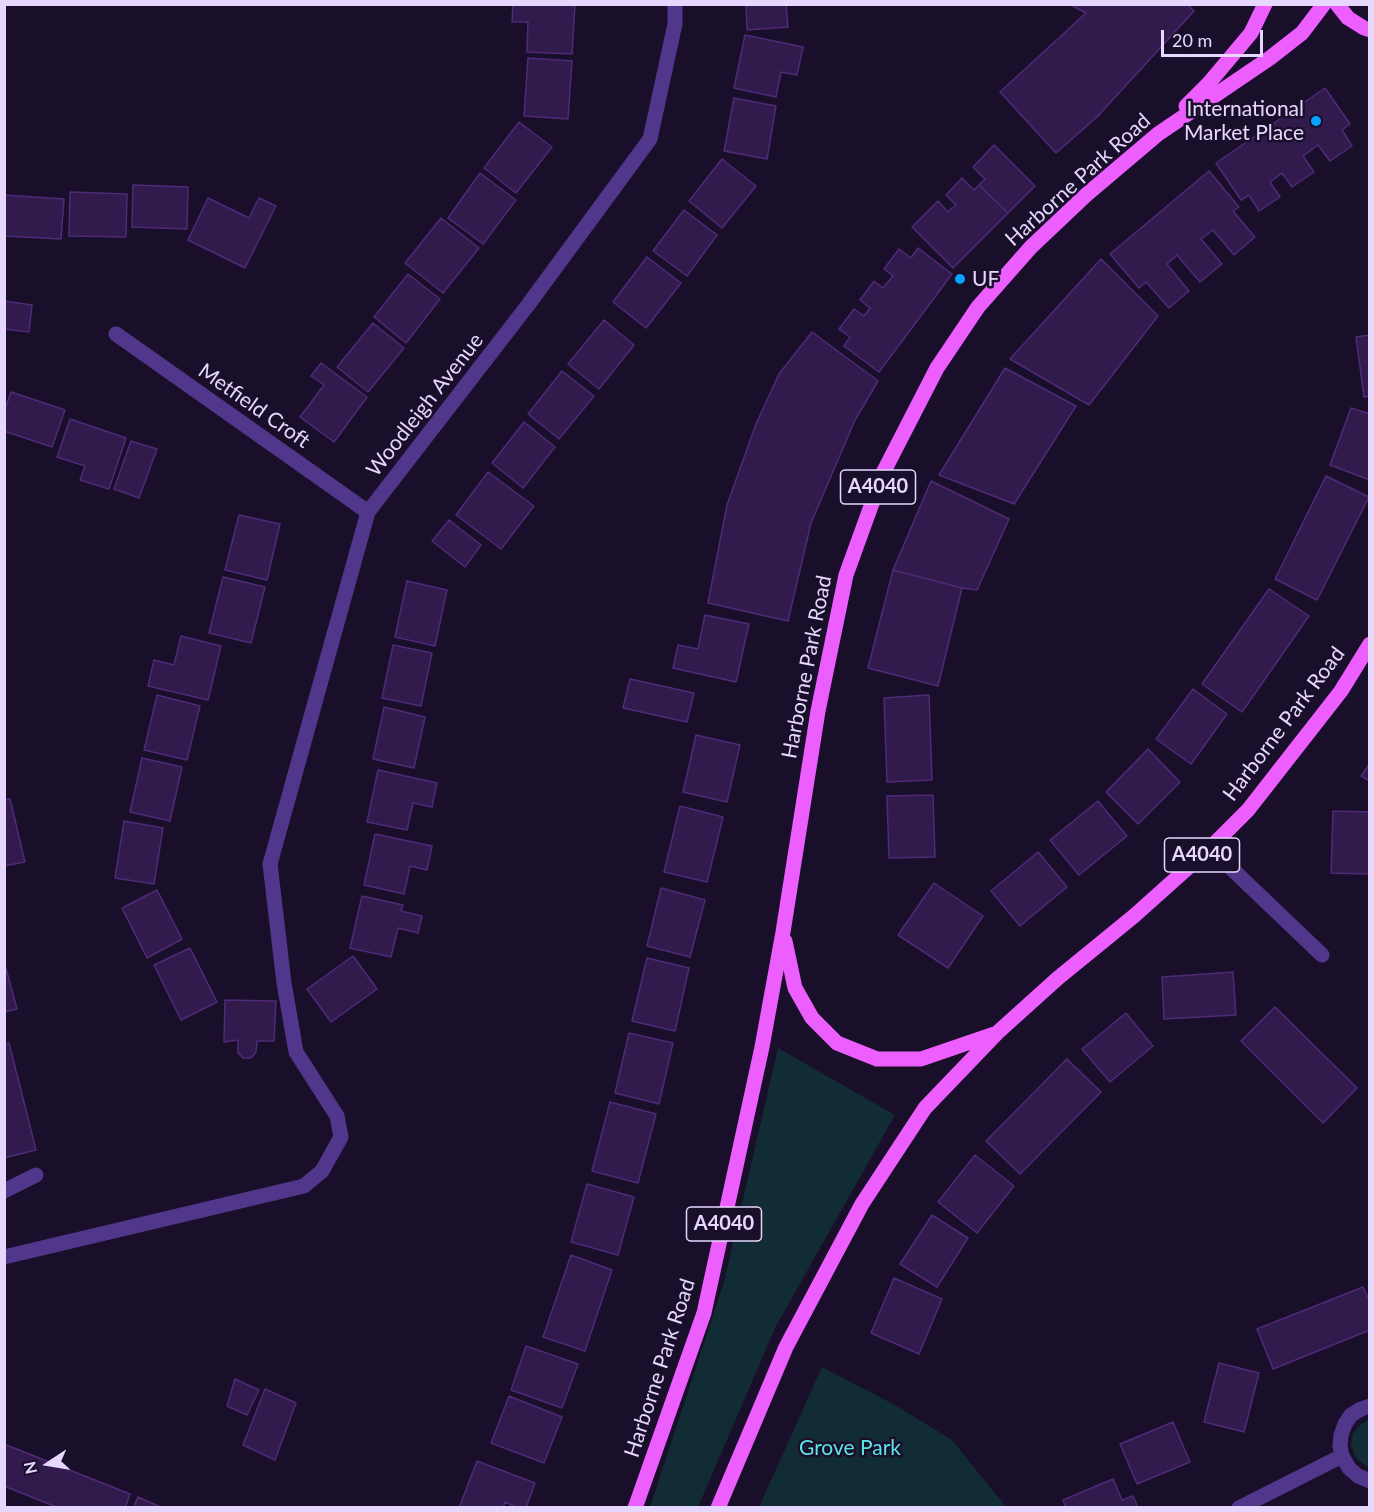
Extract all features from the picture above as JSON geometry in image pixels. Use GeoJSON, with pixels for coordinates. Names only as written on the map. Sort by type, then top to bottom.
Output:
{"type":"FeatureCollection","features":[{"type":"Feature","properties":{"kind":"main road","name":"A4040"},"geometry":{"type":"LineString","coordinates":[[1158,134],[1209,83],[1251,33],[1265,4]]}},
{"type":"Feature","properties":{"kind":"main road","name":"Harborne Park Road"},"geometry":{"type":"LineString","coordinates":[[634,1508],[704,1313],[762,1047],[783,932],[818,711],[846,575],[883,473],[937,368],[978,307],[1031,247],[1086,195],[1158,134],[1270,58],[1302,33],[1324,4]]}},
{"type":"Feature","properties":{"kind":"main road"},"geometry":{"type":"LineString","coordinates":[[1337,4],[1348,18],[1370,30]]}},
{"type":"Feature","properties":{"kind":"main road","name":"Harborne Park Road"},"geometry":{"type":"LineString","coordinates":[[718,1508],[786,1347],[862,1204],[925,1108],[997,1033],[1058,978],[1134,916],[1210,848],[1248,810],[1341,691],[1370,644]]}},
{"type":"Feature","properties":{"kind":"main road"},"geometry":{"type":"LineString","coordinates":[[783,932],[795,988],[812,1018],[837,1043],[877,1059],[921,1059],[997,1033]]}},
{"type":"Feature","properties":{"kind":"street","name":"Woodleigh Avenue"},"geometry":{"type":"LineString","coordinates":[[4,1257],[304,1186],[322,1170],[341,1137],[338,1116],[296,1052],[284,984],[270,864],[368,512],[528,305],[650,139],[675,24],[675,4]]}},
{"type":"Feature","properties":{"kind":"street","name":"Metfield Croft"},"geometry":{"type":"LineString","coordinates":[[116,334],[368,512]]}},
{"type":"Feature","properties":{"kind":"street"},"geometry":{"type":"LineString","coordinates":[[1210,848],[1322,955]]}},
{"type":"Feature","properties":{"kind":"street"},"geometry":{"type":"LineString","coordinates":[[4,1191],[36,1175]]}},
{"type":"Feature","properties":{"kind":"street"},"geometry":{"type":"LineString","coordinates":[[1370,1406],[1351,1415],[1341,1435],[1340,1446],[1348,1468],[1358,1476],[1370,1481]]}},
{"type":"Feature","properties":{"kind":"street"},"geometry":{"type":"LineString","coordinates":[[1239,1508],[1342,1456]]}},
{"type":"Feature","properties":{"kind":"green space"},"geometry":{"type":"Polygon","coordinates":[[[778,1048],[895,1115],[776,1326],[698,1507],[650,1507],[724,1282],[778,1048]]]}},
{"type":"Feature","properties":{"kind":"green space","name":"Grove Park"},"geometry":{"type":"Polygon","coordinates":[[[822,1367],[895,1405],[952,1440],[1006,1507],[759,1507],[822,1367]]]}},
{"type":"Feature","properties":{"kind":"green space"},"geometry":{"type":"Polygon","coordinates":[[[1369,1420],[1369,1466],[1366,1466],[1356,1458],[1351,1446],[1353,1433],[1361,1424],[1369,1420]]]}},
{"type":"Feature","properties":{"kind":"building"},"geometry":{"type":"Polygon","coordinates":[[[513,4],[575,4],[572,54],[527,52],[528,22],[512,22],[513,4]]]}},
{"type":"Feature","properties":{"kind":"building"},"geometry":{"type":"Polygon","coordinates":[[[746,4],[786,4],[788,27],[747,30],[746,4]]]}},
{"type":"Feature","properties":{"kind":"building"},"geometry":{"type":"Polygon","coordinates":[[[1069,4],[1187,4],[1194,11],[1097,117],[1056,153],[1000,92],[1086,13],[1069,4]]]}},
{"type":"Feature","properties":{"kind":"building"},"geometry":{"type":"Polygon","coordinates":[[[745,35],[803,47],[797,75],[781,72],[776,97],[734,88],[745,35]]]}},
{"type":"Feature","properties":{"kind":"building"},"geometry":{"type":"Polygon","coordinates":[[[528,58],[572,61],[568,119],[524,116],[528,58]]]}},
{"type":"Feature","properties":{"kind":"building"},"geometry":{"type":"Polygon","coordinates":[[[1325,88],[1350,124],[1342,130],[1352,146],[1330,161],[1318,145],[1303,156],[1314,172],[1292,187],[1282,173],[1270,182],[1280,197],[1259,211],[1249,195],[1241,200],[1216,163],[1325,88]]]}},
{"type":"Feature","properties":{"kind":"building"},"geometry":{"type":"Polygon","coordinates":[[[734,98],[776,106],[767,159],[724,151],[734,98]]]}},
{"type":"Feature","properties":{"kind":"building"},"geometry":{"type":"Polygon","coordinates":[[[519,122],[552,147],[516,193],[484,168],[519,122]]]}},
{"type":"Feature","properties":{"kind":"building"},"geometry":{"type":"Polygon","coordinates":[[[994,145],[1035,186],[1008,213],[979,185],[985,179],[973,167],[994,145]]]}},
{"type":"Feature","properties":{"kind":"building"},"geometry":{"type":"Polygon","coordinates":[[[722,159],[756,186],[722,228],[689,201],[722,159]]]}},
{"type":"Feature","properties":{"kind":"building"},"geometry":{"type":"Polygon","coordinates":[[[1209,171],[1239,207],[1233,211],[1255,237],[1234,255],[1213,230],[1201,239],[1222,264],[1200,282],[1177,255],[1167,264],[1189,291],[1169,308],[1146,282],[1139,288],[1110,254],[1209,171]]]}},
{"type":"Feature","properties":{"kind":"building"},"geometry":{"type":"Polygon","coordinates":[[[480,173],[516,200],[483,244],[448,218],[480,173]]]}},
{"type":"Feature","properties":{"kind":"building"},"geometry":{"type":"Polygon","coordinates":[[[962,178],[974,190],[979,185],[1008,213],[953,268],[912,227],[938,201],[948,212],[956,205],[946,195],[962,178]]]}},
{"type":"Feature","properties":{"kind":"building"},"geometry":{"type":"Polygon","coordinates":[[[133,185],[188,187],[187,229],[132,227],[133,185]]]}},
{"type":"Feature","properties":{"kind":"building"},"geometry":{"type":"Polygon","coordinates":[[[70,192],[127,194],[126,237],[69,236],[70,192]]]}},
{"type":"Feature","properties":{"kind":"building"},"geometry":{"type":"Polygon","coordinates":[[[5,195],[64,199],[61,239],[4,236],[5,195]]]}},
{"type":"Feature","properties":{"kind":"building"},"geometry":{"type":"Polygon","coordinates":[[[208,198],[249,218],[259,198],[276,206],[245,268],[188,240],[208,198]]]}},
{"type":"Feature","properties":{"kind":"building"},"geometry":{"type":"Polygon","coordinates":[[[684,210],[717,235],[687,276],[653,251],[684,210]]]}},
{"type":"Feature","properties":{"kind":"building"},"geometry":{"type":"Polygon","coordinates":[[[441,218],[479,248],[443,293],[405,263],[441,218]]]}},
{"type":"Feature","properties":{"kind":"building"},"geometry":{"type":"Polygon","coordinates":[[[918,248],[952,274],[879,372],[844,346],[850,337],[839,329],[854,309],[864,316],[870,308],[860,300],[874,281],[883,288],[893,276],[884,269],[899,249],[911,258],[918,248]]]}},
{"type":"Feature","properties":{"kind":"building"},"geometry":{"type":"Polygon","coordinates":[[[647,257],[681,283],[646,328],[613,302],[647,257]]]}},
{"type":"Feature","properties":{"kind":"building"},"geometry":{"type":"Polygon","coordinates":[[[1101,259],[1158,316],[1089,405],[1010,359],[1101,259]]]}},
{"type":"Feature","properties":{"kind":"building"},"geometry":{"type":"Polygon","coordinates":[[[408,274],[440,299],[406,343],[374,317],[408,274]]]}},
{"type":"Feature","properties":{"kind":"building"},"geometry":{"type":"Polygon","coordinates":[[[4,301],[32,305],[29,332],[4,329],[4,301]]]}},
{"type":"Feature","properties":{"kind":"building"},"geometry":{"type":"Polygon","coordinates":[[[604,320],[634,345],[599,389],[568,364],[604,320]]]}},
{"type":"Feature","properties":{"kind":"building"},"geometry":{"type":"Polygon","coordinates":[[[373,323],[404,348],[368,392],[337,367],[373,323]]]}},
{"type":"Feature","properties":{"kind":"building"},"geometry":{"type":"Polygon","coordinates":[[[812,332],[878,381],[855,420],[811,523],[788,621],[708,603],[727,505],[756,424],[779,374],[812,332]]]}},
{"type":"Feature","properties":{"kind":"building"},"geometry":{"type":"Polygon","coordinates":[[[1370,335],[1370,396],[1364,397],[1356,337],[1370,335]]]}},
{"type":"Feature","properties":{"kind":"building"},"geometry":{"type":"Polygon","coordinates":[[[321,363],[367,397],[334,442],[300,417],[324,385],[311,376],[321,363]]]}},
{"type":"Feature","properties":{"kind":"building"},"geometry":{"type":"Polygon","coordinates":[[[1005,368],[1076,406],[1014,504],[939,475],[1005,368]]]}},
{"type":"Feature","properties":{"kind":"building"},"geometry":{"type":"Polygon","coordinates":[[[562,371],[594,396],[559,439],[528,414],[562,371]]]}},
{"type":"Feature","properties":{"kind":"building"},"geometry":{"type":"Polygon","coordinates":[[[11,392],[65,410],[52,447],[4,431],[4,412],[11,392]]]}},
{"type":"Feature","properties":{"kind":"building"},"geometry":{"type":"Polygon","coordinates":[[[1351,408],[1370,414],[1370,480],[1330,465],[1351,408]]]}},
{"type":"Feature","properties":{"kind":"building"},"geometry":{"type":"Polygon","coordinates":[[[70,419],[126,438],[109,489],[80,480],[85,466],[57,457],[70,419]]]}},
{"type":"Feature","properties":{"kind":"building"},"geometry":{"type":"Polygon","coordinates":[[[524,422],[555,447],[523,488],[492,463],[524,422]]]}},
{"type":"Feature","properties":{"kind":"building"},"geometry":{"type":"Polygon","coordinates":[[[131,441],[157,449],[139,498],[114,489],[131,441]]]}},
{"type":"Feature","properties":{"kind":"building"},"geometry":{"type":"Polygon","coordinates":[[[488,472],[534,506],[501,549],[456,515],[488,472]]]}},
{"type":"Feature","properties":{"kind":"building"},"geometry":{"type":"Polygon","coordinates":[[[1326,476],[1369,497],[1317,600],[1275,579],[1326,476]]]}},
{"type":"Feature","properties":{"kind":"building"},"geometry":{"type":"Polygon","coordinates":[[[931,481],[1009,519],[977,590],[893,570],[931,481]]]}},
{"type":"Feature","properties":{"kind":"building"},"geometry":{"type":"Polygon","coordinates":[[[239,515],[280,524],[267,580],[225,570],[239,515]]]}},
{"type":"Feature","properties":{"kind":"building"},"geometry":{"type":"Polygon","coordinates":[[[449,520],[481,545],[465,567],[432,541],[449,520]]]}},
{"type":"Feature","properties":{"kind":"building"},"geometry":{"type":"Polygon","coordinates":[[[893,570],[962,588],[938,686],[868,668],[893,570]]]}},
{"type":"Feature","properties":{"kind":"building"},"geometry":{"type":"Polygon","coordinates":[[[223,577],[265,587],[251,643],[209,633],[223,577]]]}},
{"type":"Feature","properties":{"kind":"building"},"geometry":{"type":"Polygon","coordinates":[[[407,581],[447,590],[435,646],[395,637],[407,581]]]}},
{"type":"Feature","properties":{"kind":"building"},"geometry":{"type":"Polygon","coordinates":[[[1269,589],[1309,616],[1242,712],[1202,684],[1269,589]]]}},
{"type":"Feature","properties":{"kind":"building"},"geometry":{"type":"Polygon","coordinates":[[[705,615],[749,624],[736,682],[673,668],[678,645],[698,649],[705,615]]]}},
{"type":"Feature","properties":{"kind":"building"},"geometry":{"type":"Polygon","coordinates":[[[181,636],[221,646],[208,700],[148,686],[154,660],[174,665],[181,636]]]}},
{"type":"Feature","properties":{"kind":"building"},"geometry":{"type":"Polygon","coordinates":[[[393,645],[432,653],[421,706],[382,698],[393,645]]]}},
{"type":"Feature","properties":{"kind":"building"},"geometry":{"type":"Polygon","coordinates":[[[630,679],[694,693],[687,722],[623,708],[630,679]]]}},
{"type":"Feature","properties":{"kind":"building"},"geometry":{"type":"Polygon","coordinates":[[[1193,689],[1227,714],[1191,764],[1156,739],[1193,689]]]}},
{"type":"Feature","properties":{"kind":"building"},"geometry":{"type":"Polygon","coordinates":[[[157,695],[200,706],[187,760],[144,750],[157,695]]]}},
{"type":"Feature","properties":{"kind":"building"},"geometry":{"type":"Polygon","coordinates":[[[929,695],[932,780],[887,782],[884,698],[929,695]]]}},
{"type":"Feature","properties":{"kind":"building"},"geometry":{"type":"Polygon","coordinates":[[[384,707],[425,717],[414,768],[373,759],[384,707]]]}},
{"type":"Feature","properties":{"kind":"building"},"geometry":{"type":"Polygon","coordinates":[[[696,735],[740,745],[727,802],[683,792],[696,735]]]}},
{"type":"Feature","properties":{"kind":"building"},"geometry":{"type":"Polygon","coordinates":[[[1148,749],[1180,782],[1138,824],[1106,792],[1148,749]]]}},
{"type":"Feature","properties":{"kind":"building"},"geometry":{"type":"Polygon","coordinates":[[[142,758],[182,767],[170,821],[130,812],[142,758]]]}},
{"type":"Feature","properties":{"kind":"building"},"geometry":{"type":"Polygon","coordinates":[[[1370,763],[1370,781],[1361,776],[1370,763]]]}},
{"type":"Feature","properties":{"kind":"building"},"geometry":{"type":"Polygon","coordinates":[[[378,770],[437,783],[432,807],[413,803],[407,830],[367,822],[378,770]]]}},
{"type":"Feature","properties":{"kind":"building"},"geometry":{"type":"Polygon","coordinates":[[[933,795],[935,857],[889,858],[887,796],[933,795]]]}},
{"type":"Feature","properties":{"kind":"building"},"geometry":{"type":"Polygon","coordinates":[[[10,799],[25,862],[4,866],[4,800],[10,799]]]}},
{"type":"Feature","properties":{"kind":"building"},"geometry":{"type":"Polygon","coordinates":[[[1098,801],[1127,836],[1079,875],[1050,840],[1098,801]]]}},
{"type":"Feature","properties":{"kind":"building"},"geometry":{"type":"Polygon","coordinates":[[[680,806],[723,817],[707,882],[664,872],[680,806]]]}},
{"type":"Feature","properties":{"kind":"building"},"geometry":{"type":"Polygon","coordinates":[[[1333,811],[1370,812],[1370,874],[1331,873],[1333,811]]]}},
{"type":"Feature","properties":{"kind":"building"},"geometry":{"type":"Polygon","coordinates":[[[124,821],[163,828],[154,884],[115,878],[124,821]]]}},
{"type":"Feature","properties":{"kind":"building"},"geometry":{"type":"Polygon","coordinates":[[[375,834],[432,846],[427,870],[410,866],[404,894],[364,885],[375,834]]]}},
{"type":"Feature","properties":{"kind":"building"},"geometry":{"type":"Polygon","coordinates":[[[1038,852],[1067,887],[1020,926],[991,891],[1038,852]]]}},
{"type":"Feature","properties":{"kind":"building"},"geometry":{"type":"Polygon","coordinates":[[[934,883],[983,916],[948,968],[898,935],[934,883]]]}},
{"type":"Feature","properties":{"kind":"building"},"geometry":{"type":"Polygon","coordinates":[[[661,888],[705,900],[690,957],[647,946],[661,888]]]}},
{"type":"Feature","properties":{"kind":"building"},"geometry":{"type":"Polygon","coordinates":[[[157,890],[182,939],[147,958],[122,908],[157,890]]]}},
{"type":"Feature","properties":{"kind":"building"},"geometry":{"type":"Polygon","coordinates":[[[362,896],[403,905],[401,911],[422,916],[418,933],[398,928],[391,957],[350,948],[362,896]]]}},
{"type":"Feature","properties":{"kind":"building"},"geometry":{"type":"Polygon","coordinates":[[[190,948],[217,1002],[181,1020],[154,965],[190,948]]]}},
{"type":"Feature","properties":{"kind":"building"},"geometry":{"type":"Polygon","coordinates":[[[353,956],[377,989],[331,1022],[307,989],[353,956]]]}},
{"type":"Feature","properties":{"kind":"building"},"geometry":{"type":"Polygon","coordinates":[[[647,958],[689,968],[675,1031],[632,1021],[647,958]]]}},
{"type":"Feature","properties":{"kind":"building"},"geometry":{"type":"Polygon","coordinates":[[[4,961],[17,1009],[4,1012],[4,961]]]}},
{"type":"Feature","properties":{"kind":"building"},"geometry":{"type":"Polygon","coordinates":[[[1233,972],[1236,1015],[1164,1019],[1162,977],[1233,972]]]}},
{"type":"Feature","properties":{"kind":"building"},"geometry":{"type":"Polygon","coordinates":[[[225,1000],[276,1001],[274,1041],[257,1041],[256,1052],[251,1058],[243,1058],[238,1053],[238,1040],[224,1042],[225,1000]]]}},
{"type":"Feature","properties":{"kind":"building"},"geometry":{"type":"Polygon","coordinates":[[[1275,1007],[1357,1088],[1323,1123],[1241,1041],[1275,1007]]]}},
{"type":"Feature","properties":{"kind":"building"},"geometry":{"type":"Polygon","coordinates":[[[1126,1013],[1153,1046],[1110,1082],[1082,1049],[1126,1013]]]}},
{"type":"Feature","properties":{"kind":"building"},"geometry":{"type":"Polygon","coordinates":[[[629,1033],[673,1043],[659,1104],[615,1093],[629,1033]]]}},
{"type":"Feature","properties":{"kind":"building"},"geometry":{"type":"Polygon","coordinates":[[[9,1043],[36,1150],[4,1158],[4,1044],[9,1043]]]}},
{"type":"Feature","properties":{"kind":"building"},"geometry":{"type":"Polygon","coordinates":[[[1067,1059],[1101,1092],[1020,1174],[986,1141],[1067,1059]]]}},
{"type":"Feature","properties":{"kind":"building"},"geometry":{"type":"Polygon","coordinates":[[[610,1102],[656,1114],[638,1183],[592,1171],[610,1102]]]}},
{"type":"Feature","properties":{"kind":"building"},"geometry":{"type":"Polygon","coordinates":[[[975,1155],[1014,1186],[977,1233],[938,1202],[975,1155]]]}},
{"type":"Feature","properties":{"kind":"building"},"geometry":{"type":"Polygon","coordinates":[[[587,1184],[634,1197],[618,1255],[571,1242],[587,1184]]]}},
{"type":"Feature","properties":{"kind":"building"},"geometry":{"type":"Polygon","coordinates":[[[932,1215],[968,1238],[937,1287],[900,1264],[932,1215]]]}},
{"type":"Feature","properties":{"kind":"building"},"geometry":{"type":"Polygon","coordinates":[[[571,1255],[612,1270],[585,1351],[543,1337],[571,1255]]]}},
{"type":"Feature","properties":{"kind":"building"},"geometry":{"type":"Polygon","coordinates":[[[894,1278],[942,1299],[919,1354],[871,1333],[894,1278]]]}},
{"type":"Feature","properties":{"kind":"building"},"geometry":{"type":"Polygon","coordinates":[[[1363,1287],[1370,1302],[1370,1330],[1273,1369],[1257,1329],[1363,1287]]]}},
{"type":"Feature","properties":{"kind":"building"},"geometry":{"type":"Polygon","coordinates":[[[526,1346],[578,1364],[562,1408],[511,1390],[526,1346]]]}},
{"type":"Feature","properties":{"kind":"building"},"geometry":{"type":"Polygon","coordinates":[[[1219,1363],[1259,1373],[1244,1432],[1204,1422],[1219,1363]]]}},
{"type":"Feature","properties":{"kind":"building"},"geometry":{"type":"Polygon","coordinates":[[[235,1379],[259,1390],[247,1415],[227,1406],[235,1379]]]}},
{"type":"Feature","properties":{"kind":"building"},"geometry":{"type":"Polygon","coordinates":[[[265,1389],[296,1403],[275,1460],[243,1445],[265,1389]]]}},
{"type":"Feature","properties":{"kind":"building"},"geometry":{"type":"Polygon","coordinates":[[[509,1396],[562,1417],[544,1463],[491,1443],[509,1396]]]}},
{"type":"Feature","properties":{"kind":"building"},"geometry":{"type":"Polygon","coordinates":[[[1173,1422],[1190,1462],[1137,1484],[1120,1444],[1173,1422]]]}},
{"type":"Feature","properties":{"kind":"building"},"geometry":{"type":"Polygon","coordinates":[[[4,1444],[130,1494],[125,1508],[59,1508],[4,1486],[4,1444]]]}},
{"type":"Feature","properties":{"kind":"building"},"geometry":{"type":"Polygon","coordinates":[[[477,1461],[535,1483],[526,1508],[518,1508],[505,1502],[503,1508],[459,1508],[477,1461]]]}},
{"type":"Feature","properties":{"kind":"building"},"geometry":{"type":"Polygon","coordinates":[[[1113,1479],[1122,1500],[1133,1496],[1138,1508],[1066,1508],[1063,1500],[1113,1479]]]}},
{"type":"Feature","properties":{"kind":"building"},"geometry":{"type":"Polygon","coordinates":[[[138,1497],[163,1508],[133,1508],[138,1497]]]}},
{"type":"Feature","properties":{"kind":"place","name":"International Market Place"},"geometry":{"type":"Point","coordinates":[1316,121]}},
{"type":"Feature","properties":{"kind":"place","name":"UF"},"geometry":{"type":"Point","coordinates":[960,279]}}]}
